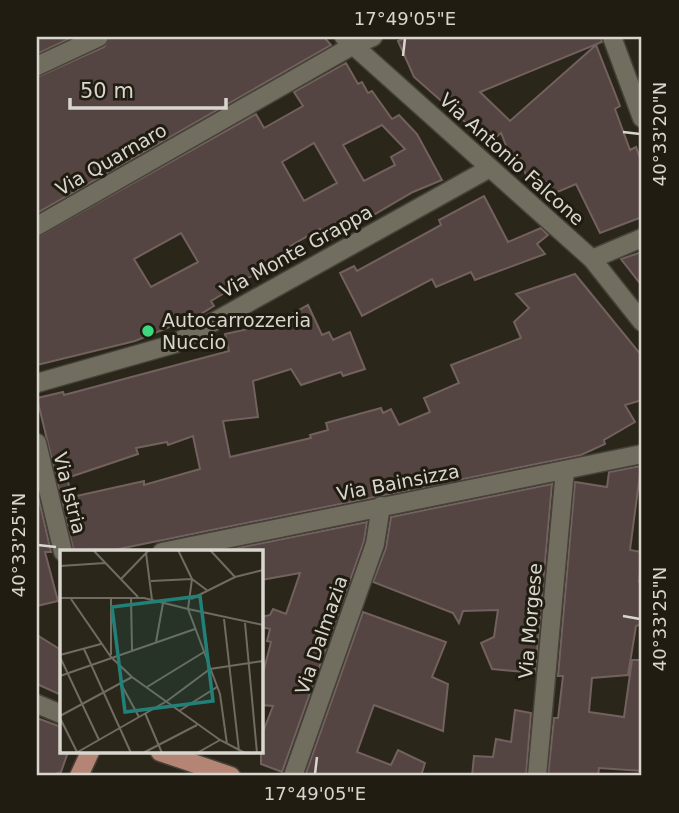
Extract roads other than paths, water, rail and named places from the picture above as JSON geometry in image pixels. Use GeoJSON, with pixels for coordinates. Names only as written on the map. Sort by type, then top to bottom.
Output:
{"type":"FeatureCollection","features":[{"type":"Feature","properties":{"kind":"main road"},"geometry":{"type":"LineString","coordinates":[[79,776],[89,754]]}},
{"type":"Feature","properties":{"kind":"main road"},"geometry":{"type":"LineString","coordinates":[[166,754],[231,776]]}},
{"type":"Feature","properties":{"kind":"street"},"geometry":{"type":"LineString","coordinates":[[37,66],[99,37]]}},
{"type":"Feature","properties":{"kind":"street","name":"Via Quarnaro"},"geometry":{"type":"LineString","coordinates":[[37,226],[348,41],[373,37]]}},
{"type":"Feature","properties":{"kind":"street"},"geometry":{"type":"LineString","coordinates":[[612,37],[642,118]]}},
{"type":"Feature","properties":{"kind":"street","name":"Via Antonio Falcone"},"geometry":{"type":"LineString","coordinates":[[348,41],[592,259],[642,322]]}},
{"type":"Feature","properties":{"kind":"street","name":"Via Monte Grappa"},"geometry":{"type":"LineString","coordinates":[[37,383],[174,344],[490,168]]}},
{"type":"Feature","properties":{"kind":"street"},"geometry":{"type":"LineString","coordinates":[[592,259],[642,238]]}},
{"type":"Feature","properties":{"kind":"street","name":"Via Istria"},"geometry":{"type":"LineString","coordinates":[[37,443],[63,550]]}},
{"type":"Feature","properties":{"kind":"street","name":"Via Bainsizza"},"geometry":{"type":"LineString","coordinates":[[172,550],[642,454]]}},
{"type":"Feature","properties":{"kind":"street","name":"Via Morgese"},"geometry":{"type":"LineString","coordinates":[[537,776],[565,470]]}},
{"type":"Feature","properties":{"kind":"street","name":"Via Dalmazia"},"geometry":{"type":"LineString","coordinates":[[293,776],[375,544],[381,506]]}},
{"type":"Feature","properties":{"kind":"street"},"geometry":{"type":"LineString","coordinates":[[37,704],[60,715]]}},
{"type":"Feature","properties":{"kind":"place","name":"Autocarrozzeria Nuccio"},"geometry":{"type":"Point","coordinates":[148,331]}}]}
